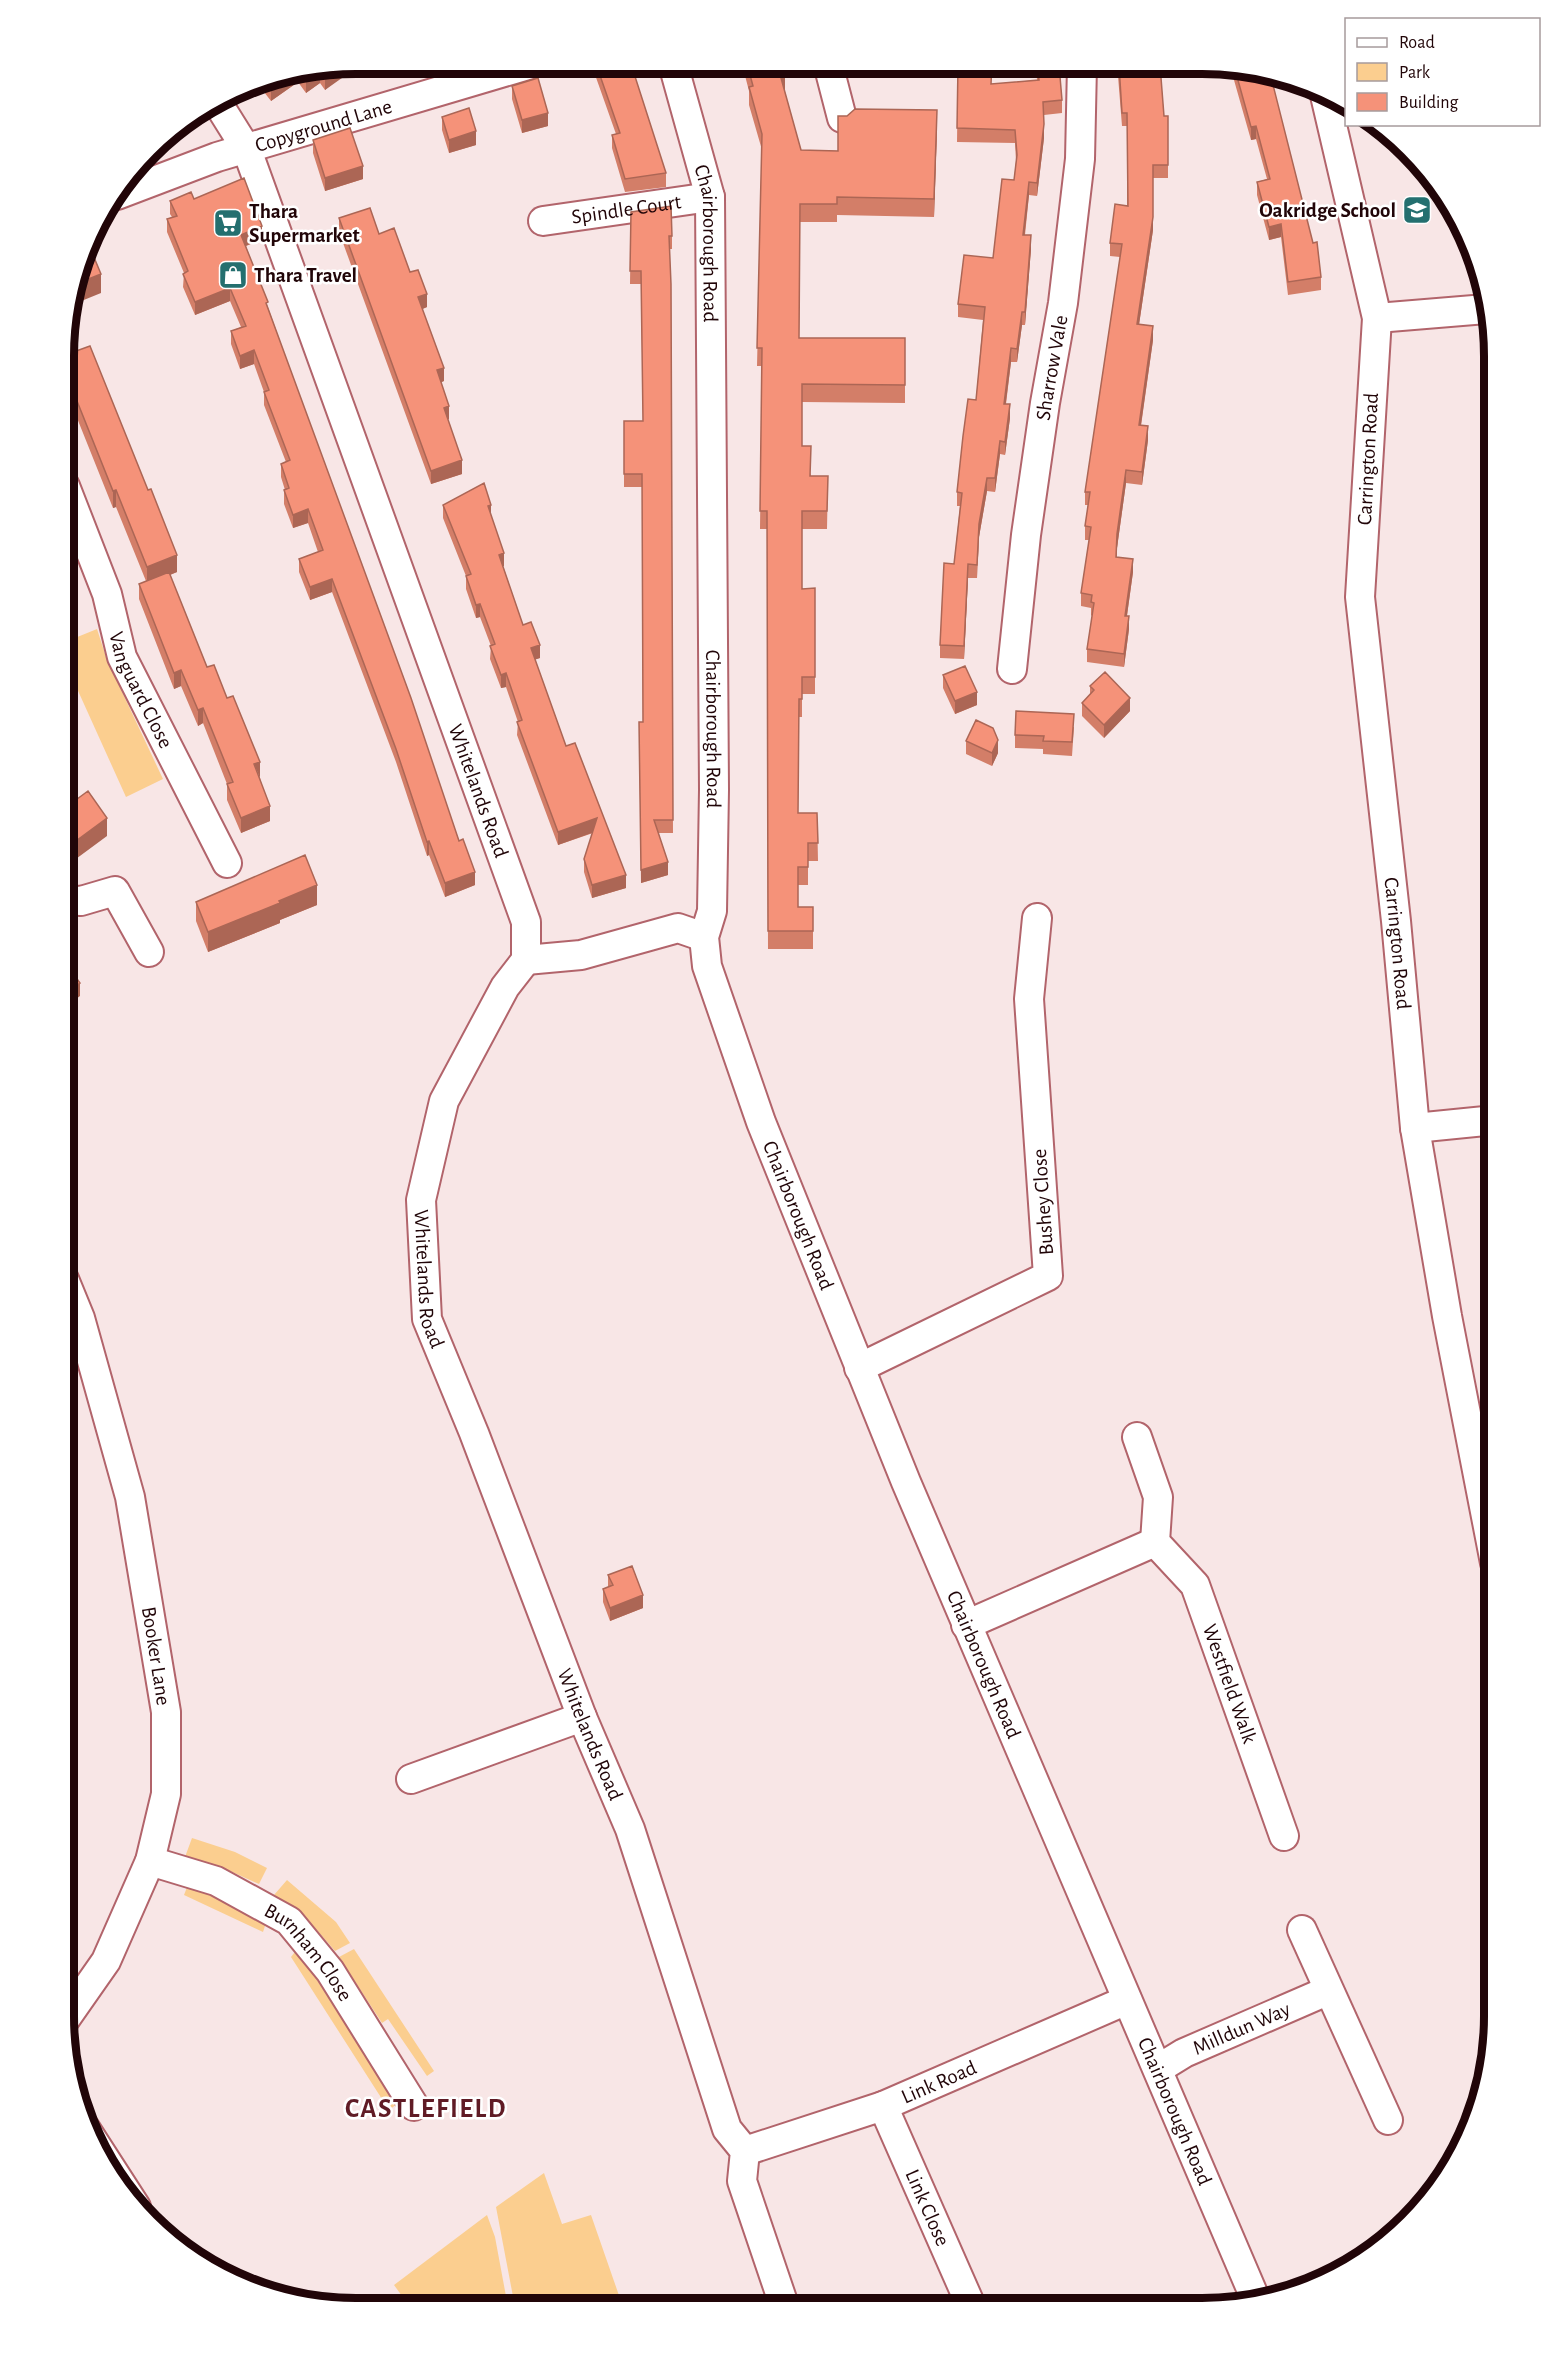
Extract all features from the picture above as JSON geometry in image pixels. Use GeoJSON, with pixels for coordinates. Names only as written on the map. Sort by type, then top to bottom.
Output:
{"type":"FeatureCollection","features":[{"type":"Feature","properties":{"kind":"street","name":"Copyground Lane"},"geometry":{"type":"LineString","coordinates":[[127,191],[217,157],[247,150],[495,74]]}},
{"type":"Feature","properties":{"kind":"street","name":"Chairborough Road"},"geometry":{"type":"LineString","coordinates":[[676,74],[710,197],[714,790],[712,911],[704,937],[707,966],[761,1122],[859,1368],[966,1625],[1254,2293]]}},
{"type":"Feature","properties":{"kind":"street"},"geometry":{"type":"LineString","coordinates":[[831,74],[842,118]]}},
{"type":"Feature","properties":{"kind":"street","name":"Sharrow Vale"},"geometry":{"type":"LineString","coordinates":[[1012,669],[1026,535],[1045,402],[1063,303],[1080,159],[1082,74]]}},
{"type":"Feature","properties":{"kind":"street","name":"Carrington Road"},"geometry":{"type":"LineString","coordinates":[[1327,103],[1377,318],[1360,597],[1396,921],[1415,1128],[1447,1316],[1484,1506]]}},
{"type":"Feature","properties":{"kind":"street","name":"Whitelands Road"},"geometry":{"type":"LineString","coordinates":[[221,108],[247,150],[526,922],[526,960],[505,987],[444,1101],[421,1200],[427,1319],[474,1433],[582,1717],[630,1829],[727,2129],[745,2151]]}},
{"type":"Feature","properties":{"kind":"street","name":"Spindle Court"},"geometry":{"type":"LineString","coordinates":[[543,221],[710,197]]}},
{"type":"Feature","properties":{"kind":"street"},"geometry":{"type":"LineString","coordinates":[[1377,318],[1480,309]]}},
{"type":"Feature","properties":{"kind":"street","name":"Vanguard Close"},"geometry":{"type":"LineString","coordinates":[[74,514],[108,594],[122,657],[227,863]]}},
{"type":"Feature","properties":{"kind":"street"},"geometry":{"type":"LineString","coordinates":[[74,901],[81,901],[115,891],[149,952]]}},
{"type":"Feature","properties":{"kind":"street","name":"Bushey Close"},"geometry":{"type":"LineString","coordinates":[[859,1368],[1048,1276],[1029,999],[1037,918]]}},
{"type":"Feature","properties":{"kind":"street"},"geometry":{"type":"LineString","coordinates":[[526,960],[581,955],[678,928],[704,937]]}},
{"type":"Feature","properties":{"kind":"street"},"geometry":{"type":"LineString","coordinates":[[1415,1128],[1484,1121]]}},
{"type":"Feature","properties":{"kind":"street","name":"Booker Lane"},"geometry":{"type":"LineString","coordinates":[[74,1303],[130,1497],[166,1712],[166,1794],[150,1861],[106,1961],[74,2007]]}},
{"type":"Feature","properties":{"kind":"street"},"geometry":{"type":"LineString","coordinates":[[966,1625],[1155,1542],[1158,1497],[1137,1437]]}},
{"type":"Feature","properties":{"kind":"street","name":"Westfield Walk"},"geometry":{"type":"LineString","coordinates":[[1155,1542],[1195,1586],[1284,1836]]}},
{"type":"Feature","properties":{"kind":"street"},"geometry":{"type":"LineString","coordinates":[[411,1779],[582,1717]]}},
{"type":"Feature","properties":{"kind":"street","name":"Burnham Close"},"geometry":{"type":"LineString","coordinates":[[150,1861],[216,1881],[289,1922],[330,1971],[414,2106]]}},
{"type":"Feature","properties":{"kind":"street"},"geometry":{"type":"LineString","coordinates":[[1302,1930],[1327,1991],[1388,2120]]}},
{"type":"Feature","properties":{"kind":"street","name":"Milldun Way"},"geometry":{"type":"LineString","coordinates":[[1158,2068],[1184,2053],[1327,1991]]}},
{"type":"Feature","properties":{"kind":"street","name":"Link Road"},"geometry":{"type":"LineString","coordinates":[[745,2151],[884,2106],[1127,2000]]}},
{"type":"Feature","properties":{"kind":"street","name":"Link Close"},"geometry":{"type":"LineString","coordinates":[[884,2106],[968,2298]]}},
{"type":"Feature","properties":{"kind":"street"},"geometry":{"type":"LineString","coordinates":[[745,2151],[742,2181],[782,2298]]}},
{"type":"Feature","properties":{"kind":"green space"},"geometry":{"type":"Polygon","coordinates":[[[97,629],[107,660],[163,779],[126,797],[74,682],[74,638],[97,629]]]}},
{"type":"Feature","properties":{"kind":"green space"},"geometry":{"type":"Polygon","coordinates":[[[192,1838],[235,1852],[267,1868],[259,1884],[230,1871],[185,1857],[192,1838]]]}},
{"type":"Feature","properties":{"kind":"green space"},"geometry":{"type":"Polygon","coordinates":[[[191,1877],[268,1917],[263,1932],[184,1895],[191,1877]]]}},
{"type":"Feature","properties":{"kind":"green space"},"geometry":{"type":"Polygon","coordinates":[[[287,1880],[336,1922],[350,1943],[335,1951],[309,1921],[274,1895],[287,1880]]]}},
{"type":"Feature","properties":{"kind":"green space"},"geometry":{"type":"Polygon","coordinates":[[[301,1944],[306,1963],[397,2104],[389,2110],[291,1957],[301,1944]]]}},
{"type":"Feature","properties":{"kind":"green space"},"geometry":{"type":"Polygon","coordinates":[[[354,1949],[434,2071],[427,2076],[388,2019],[382,2023],[339,1957],[354,1949]]]}},
{"type":"Feature","properties":{"kind":"green space"},"geometry":{"type":"Polygon","coordinates":[[[544,2173],[562,2224],[591,2215],[620,2298],[513,2298],[496,2207],[544,2173]]]}},
{"type":"Feature","properties":{"kind":"green space"},"geometry":{"type":"Polygon","coordinates":[[[487,2215],[495,2237],[506,2298],[403,2298],[394,2285],[487,2215]]]}},
{"type":"Feature","properties":{"kind":"building"},"geometry":{"type":"Polygon","coordinates":[[[599,74],[634,74],[666,173],[625,179],[612,135],[620,133],[599,74]]]}},
{"type":"Feature","properties":{"kind":"building"},"geometry":{"type":"Polygon","coordinates":[[[750,74],[784,74],[785,77],[781,78],[801,150],[838,151],[838,116],[847,116],[855,109],[937,110],[934,199],[837,197],[837,204],[800,204],[799,338],[905,338],[905,385],[802,384],[802,446],[811,446],[810,476],[828,476],[827,511],[802,511],[802,589],[815,588],[815,677],[802,677],[802,699],[799,699],[798,813],[817,813],[818,843],[808,843],[808,867],[798,867],[798,907],[813,907],[813,931],[768,931],[767,511],[760,511],[762,348],[757,348],[762,134],[749,87],[753,86],[750,74]]]}},
{"type":"Feature","properties":{"kind":"building"},"geometry":{"type":"Polygon","coordinates":[[[958,74],[992,74],[991,84],[1039,80],[1038,74],[1060,74],[1062,100],[1043,102],[1044,124],[1037,183],[1029,182],[1023,235],[1031,235],[1025,312],[1022,312],[1017,349],[1011,348],[1004,404],[1010,404],[1005,442],[1000,441],[995,478],[987,478],[979,524],[977,565],[968,564],[964,646],[940,645],[944,563],[954,564],[962,493],[957,492],[963,436],[968,399],[976,400],[985,307],[958,304],[964,255],[993,258],[1002,179],[1014,180],[1017,155],[1015,130],[957,128],[958,74]]]}},
{"type":"Feature","properties":{"kind":"building"},"geometry":{"type":"Polygon","coordinates":[[[1120,74],[1161,74],[1164,116],[1168,116],[1168,165],[1153,165],[1153,217],[1137,324],[1153,326],[1139,425],[1148,426],[1142,472],[1126,470],[1117,534],[1116,557],[1133,559],[1125,616],[1129,616],[1124,654],[1087,649],[1094,603],[1091,602],[1092,595],[1081,593],[1091,527],[1085,526],[1090,492],[1085,492],[1122,244],[1110,243],[1115,204],[1128,206],[1127,113],[1122,113],[1120,74]]]}},
{"type":"Feature","properties":{"kind":"building"},"geometry":{"type":"Polygon","coordinates":[[[1237,76],[1272,82],[1313,243],[1317,242],[1321,277],[1288,282],[1281,224],[1269,227],[1257,182],[1270,179],[1256,126],[1251,127],[1237,76]]]}},
{"type":"Feature","properties":{"kind":"building"},"geometry":{"type":"Polygon","coordinates":[[[538,78],[548,113],[522,120],[512,86],[538,78]]]}},
{"type":"Feature","properties":{"kind":"building"},"geometry":{"type":"Polygon","coordinates":[[[469,108],[476,131],[449,140],[442,117],[469,108]]]}},
{"type":"Feature","properties":{"kind":"building"},"geometry":{"type":"Polygon","coordinates":[[[350,128],[363,166],[325,178],[313,140],[350,128]]]}},
{"type":"Feature","properties":{"kind":"building"},"geometry":{"type":"Polygon","coordinates":[[[244,178],[262,226],[241,235],[268,302],[266,303],[411,698],[459,841],[463,839],[475,872],[445,883],[429,841],[427,842],[396,749],[332,579],[310,587],[299,559],[323,550],[308,509],[293,515],[284,490],[289,488],[281,464],[290,460],[264,392],[269,390],[254,350],[240,356],[231,331],[246,326],[230,288],[195,302],[183,274],[188,271],[167,219],[177,216],[170,201],[191,192],[194,199],[244,178]]]}},
{"type":"Feature","properties":{"kind":"building"},"geometry":{"type":"Polygon","coordinates":[[[671,206],[672,236],[669,236],[673,820],[654,820],[668,862],[641,870],[639,722],[643,722],[642,474],[624,474],[624,421],[643,421],[641,271],[630,271],[631,212],[671,206]]]}},
{"type":"Feature","properties":{"kind":"building"},"geometry":{"type":"Polygon","coordinates":[[[370,208],[379,234],[394,228],[410,272],[418,270],[427,294],[418,297],[444,368],[437,370],[449,406],[444,408],[462,460],[431,471],[339,218],[370,208]]]}},
{"type":"Feature","properties":{"kind":"building"},"geometry":{"type":"Polygon","coordinates":[[[93,254],[101,274],[84,281],[93,254]]]}},
{"type":"Feature","properties":{"kind":"building"},"geometry":{"type":"Polygon","coordinates":[[[90,346],[177,555],[147,567],[116,490],[113,491],[74,394],[74,352],[90,346]]]}},
{"type":"Feature","properties":{"kind":"building"},"geometry":{"type":"Polygon","coordinates":[[[484,483],[491,505],[488,506],[504,553],[499,555],[523,625],[531,622],[540,645],[531,648],[566,746],[575,743],[626,875],[592,885],[584,859],[597,818],[558,832],[517,722],[522,720],[506,673],[501,675],[490,646],[495,644],[480,604],[476,605],[466,576],[471,574],[443,505],[484,483]]]}},
{"type":"Feature","properties":{"kind":"building"},"geometry":{"type":"Polygon","coordinates":[[[169,572],[207,667],[214,665],[227,698],[233,696],[260,762],[254,764],[270,806],[241,818],[227,784],[233,782],[203,708],[198,710],[181,670],[174,673],[139,584],[169,572]]]}},
{"type":"Feature","properties":{"kind":"building"},"geometry":{"type":"Polygon","coordinates":[[[965,666],[977,692],[955,701],[943,675],[965,666]]]}},
{"type":"Feature","properties":{"kind":"building"},"geometry":{"type":"Polygon","coordinates":[[[1105,672],[1130,698],[1104,725],[1082,703],[1094,690],[1090,686],[1105,672]]]}},
{"type":"Feature","properties":{"kind":"building"},"geometry":{"type":"Polygon","coordinates":[[[1016,711],[1074,714],[1072,742],[1043,741],[1044,736],[1015,735],[1016,711]]]}},
{"type":"Feature","properties":{"kind":"building"},"geometry":{"type":"Polygon","coordinates":[[[976,720],[993,728],[998,740],[992,753],[966,741],[976,720]]]}},
{"type":"Feature","properties":{"kind":"building"},"geometry":{"type":"Polygon","coordinates":[[[88,791],[107,818],[74,842],[74,801],[88,791]]]}},
{"type":"Feature","properties":{"kind":"building"},"geometry":{"type":"Polygon","coordinates":[[[305,855],[317,885],[279,901],[280,903],[208,932],[196,902],[305,855]]]}},
{"type":"Feature","properties":{"kind":"building"},"geometry":{"type":"Polygon","coordinates":[[[74,975],[80,983],[74,987],[74,975]]]}},
{"type":"Feature","properties":{"kind":"building"},"geometry":{"type":"Polygon","coordinates":[[[632,1566],[643,1595],[610,1608],[603,1589],[613,1585],[608,1575],[632,1566]]]}},
{"type":"Feature","properties":{"kind":"place","name":"Oakridge School"},"geometry":{"type":"Point","coordinates":[1417,210]}},
{"type":"Feature","properties":{"kind":"place","name":"Thara Supermarket"},"geometry":{"type":"Point","coordinates":[228,223]}},
{"type":"Feature","properties":{"kind":"place","name":"Thara Travel"},"geometry":{"type":"Point","coordinates":[233,275]}},
{"type":"Feature","properties":{"kind":"district","name":"CASTLEFIELD"},"geometry":{"type":"Point","coordinates":[426,2108]}}]}
